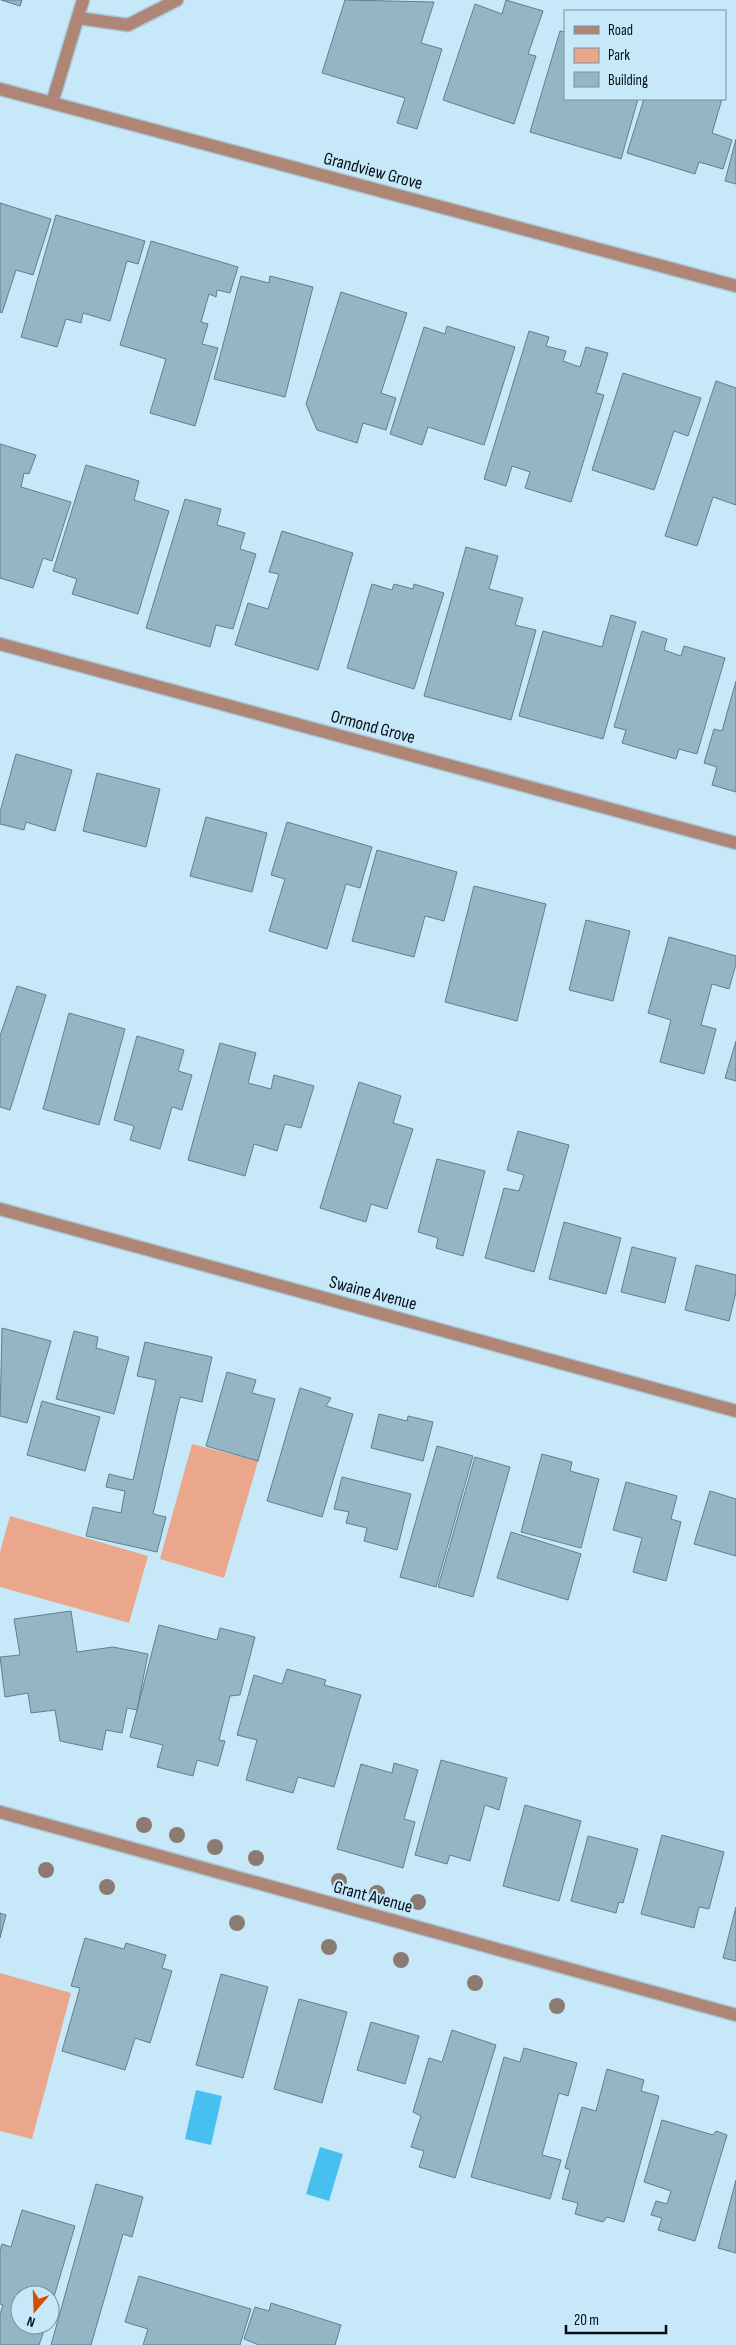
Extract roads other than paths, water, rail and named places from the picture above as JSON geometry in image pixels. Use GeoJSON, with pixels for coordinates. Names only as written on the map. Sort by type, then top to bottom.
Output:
{"type":"FeatureCollection","features":[{"type":"Feature","properties":{"kind":"street"},"geometry":{"type":"LineString","coordinates":[[52,103],[83,0]]}},
{"type":"Feature","properties":{"kind":"street"},"geometry":{"type":"LineString","coordinates":[[78,18],[128,25],[177,0]]}},
{"type":"Feature","properties":{"kind":"street","name":"Grandview Grove"},"geometry":{"type":"LineString","coordinates":[[0,89],[736,286]]}},
{"type":"Feature","properties":{"kind":"street","name":"Ormond Grove"},"geometry":{"type":"LineString","coordinates":[[0,644],[736,843]]}},
{"type":"Feature","properties":{"kind":"street","name":"Swaine Avenue"},"geometry":{"type":"LineString","coordinates":[[0,1209],[736,1411]]}},
{"type":"Feature","properties":{"kind":"street","name":"Grant Avenue"},"geometry":{"type":"LineString","coordinates":[[0,1812],[736,2015]]}},
{"type":"Feature","properties":{"kind":"water"},"geometry":{"type":"Polygon","coordinates":[[[196,2090],[222,2096],[211,2145],[185,2139],[196,2090]]]}},
{"type":"Feature","properties":{"kind":"water"},"geometry":{"type":"Polygon","coordinates":[[[320,2147],[343,2154],[329,2201],[306,2194],[320,2147]]]}}]}
